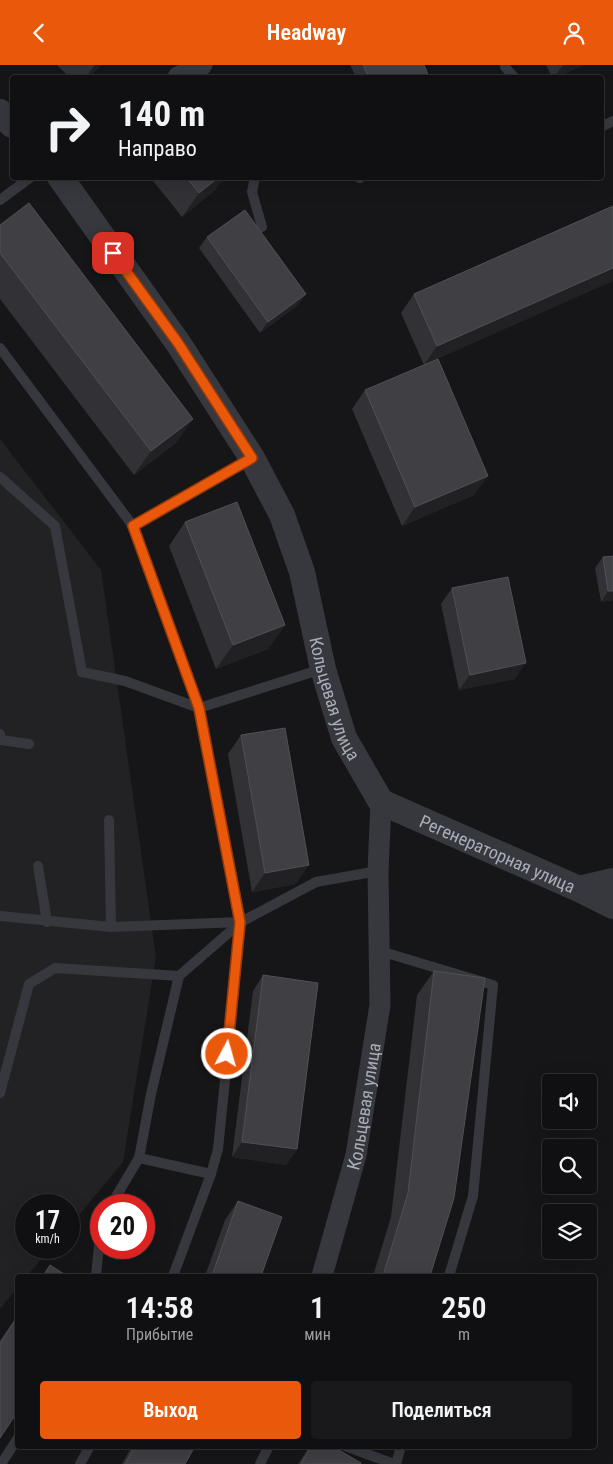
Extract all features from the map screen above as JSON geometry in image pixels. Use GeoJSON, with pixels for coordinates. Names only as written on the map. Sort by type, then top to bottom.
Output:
{"type":"FeatureCollection","features":[{"type":"Feature","properties":{"kind":"street"},"geometry":{"type":"LineString","coordinates":[[0,111],[10,123]]}},
{"type":"Feature","properties":{"kind":"street","name":"Кольцевая улица"},"geometry":{"type":"LineString","coordinates":[[62,180],[178,343],[252,458],[282,515],[302,572],[323,669],[344,738],[382,802],[378,871],[380,1005],[356,1155],[323,1274]]}},
{"type":"Feature","properties":{"kind":"street","name":"Регенераторная улица"},"geometry":{"type":"LineString","coordinates":[[382,802],[580,889],[613,906]]}},
{"type":"Feature","properties":{"kind":"street"},"geometry":{"type":"LineString","coordinates":[[580,889],[613,881]]}},
{"type":"Feature","properties":{"kind":"lane"},"geometry":{"type":"LineString","coordinates":[[505,67],[512,75]]}},
{"type":"Feature","properties":{"kind":"lane"},"geometry":{"type":"LineString","coordinates":[[0,200],[27,180]]}},
{"type":"Feature","properties":{"kind":"lane"},"geometry":{"type":"LineString","coordinates":[[254,180],[252,192],[262,227]]}},
{"type":"Feature","properties":{"kind":"lane"},"geometry":{"type":"LineString","coordinates":[[0,348],[133,526],[199,708],[240,922],[218,1149],[175,1274]]}},
{"type":"Feature","properties":{"kind":"lane"},"geometry":{"type":"LineString","coordinates":[[133,526],[252,458]]}},
{"type":"Feature","properties":{"kind":"lane"},"geometry":{"type":"LineString","coordinates":[[0,477],[55,526],[82,672],[125,681],[199,708],[323,669]]}},
{"type":"Feature","properties":{"kind":"lane"},"geometry":{"type":"LineString","coordinates":[[0,734],[1,740],[29,743]]}},
{"type":"Feature","properties":{"kind":"lane"},"geometry":{"type":"LineString","coordinates":[[108,821],[111,927]]}},
{"type":"Feature","properties":{"kind":"lane"},"geometry":{"type":"LineString","coordinates":[[38,866],[47,921]]}},
{"type":"Feature","properties":{"kind":"lane"},"geometry":{"type":"LineString","coordinates":[[118,1194],[139,1158],[151,1095],[179,976],[240,922],[316,882],[378,871]]}},
{"type":"Feature","properties":{"kind":"lane"},"geometry":{"type":"LineString","coordinates":[[0,916],[111,927],[240,922]]}},
{"type":"Feature","properties":{"kind":"lane"},"geometry":{"type":"LineString","coordinates":[[380,951],[493,985],[473,1196],[451,1274]]}},
{"type":"Feature","properties":{"kind":"lane"},"geometry":{"type":"LineString","coordinates":[[0,1093],[29,985],[56,968],[179,976]]}},
{"type":"Feature","properties":{"kind":"lane"},"geometry":{"type":"LineString","coordinates":[[139,1158],[210,1174]]}},
{"type":"Feature","properties":{"kind":"lane"},"geometry":{"type":"LineString","coordinates":[[96,1274],[98,1259]]}},
{"type":"Feature","properties":{"kind":"lane"},"geometry":{"type":"LineString","coordinates":[[1,1464],[15,1443]]}},
{"type":"Feature","properties":{"kind":"lane"},"geometry":{"type":"LineString","coordinates":[[80,1464],[88,1449]]}},
{"type":"Feature","properties":{"kind":"lane"},"geometry":{"type":"LineString","coordinates":[[260,1464],[268,1449]]}},
{"type":"Feature","properties":{"kind":"lane"},"geometry":{"type":"LineString","coordinates":[[354,1449],[395,1464],[400,1449]]}},
{"type":"Feature","properties":{"kind":"shaded area"},"geometry":{"type":"Polygon","coordinates":[[[0,439],[101,570],[156,957],[123,1162],[96,1194],[90,1194],[90,1202],[80,1214],[80,1194],[15,1194],[15,1259],[42,1259],[29,1274],[15,1274],[15,1290],[0,1309],[0,439]]]}},
{"type":"Feature","properties":{"kind":"building"},"geometry":{"type":"Polygon","coordinates":[[[363,65],[424,65],[428,75],[368,75],[363,65]]]}},
{"type":"Feature","properties":{"kind":"building"},"geometry":{"type":"Polygon","coordinates":[[[188,180],[215,180],[199,193],[188,180]]]}},
{"type":"Feature","properties":{"kind":"building"},"geometry":{"type":"Polygon","coordinates":[[[29,203],[193,419],[151,451],[0,253],[0,225],[29,203]]]}},
{"type":"Feature","properties":{"kind":"building"},"geometry":{"type":"Polygon","coordinates":[[[613,206],[613,268],[437,346],[414,294],[613,206]]]}},
{"type":"Feature","properties":{"kind":"building"},"geometry":{"type":"Polygon","coordinates":[[[245,210],[306,294],[268,322],[207,237],[245,210]]]}},
{"type":"Feature","properties":{"kind":"building"},"geometry":{"type":"Polygon","coordinates":[[[438,359],[488,476],[415,507],[365,390],[438,359]]]}},
{"type":"Feature","properties":{"kind":"building"},"geometry":{"type":"Polygon","coordinates":[[[237,502],[285,625],[233,645],[185,522],[237,502]]]}},
{"type":"Feature","properties":{"kind":"building"},"geometry":{"type":"Polygon","coordinates":[[[613,556],[613,591],[608,591],[603,557],[613,556]]]}},
{"type":"Feature","properties":{"kind":"building"},"geometry":{"type":"Polygon","coordinates":[[[508,577],[526,663],[470,675],[452,588],[508,577]]]}},
{"type":"Feature","properties":{"kind":"building"},"geometry":{"type":"Polygon","coordinates":[[[285,728],[309,865],[265,873],[241,735],[285,728]]]}},
{"type":"Feature","properties":{"kind":"building"},"geometry":{"type":"Polygon","coordinates":[[[434,971],[485,978],[454,1198],[431,1274],[384,1274],[408,1193],[434,971]]]}},
{"type":"Feature","properties":{"kind":"building"},"geometry":{"type":"Polygon","coordinates":[[[263,975],[318,983],[297,1149],[242,1142],[263,975]]]}},
{"type":"Feature","properties":{"kind":"building"},"geometry":{"type":"Polygon","coordinates":[[[238,1201],[282,1217],[262,1274],[213,1274],[238,1201]]]}},
{"type":"Feature","properties":{"kind":"building"},"geometry":{"type":"Polygon","coordinates":[[[50,1265],[64,1274],[44,1274],[50,1265]]]}},
{"type":"Feature","properties":{"kind":"building"},"geometry":{"type":"Polygon","coordinates":[[[15,1320],[15,1416],[0,1438],[0,1343],[15,1320]]]}},
{"type":"Feature","properties":{"kind":"building"},"geometry":{"type":"Polygon","coordinates":[[[133,1449],[193,1449],[185,1464],[125,1464],[133,1449]]]}},
{"type":"Feature","properties":{"kind":"building"},"geometry":{"type":"Polygon","coordinates":[[[309,1449],[337,1449],[361,1463],[360,1464],[301,1464],[309,1449]]]}},
{"type":"Feature","properties":{"kind":"route"},"geometry":{"type":"LineString","coordinates":[[113,253],[178,343],[252,458],[133,526],[199,708],[240,922],[227,1054]]}}]}
